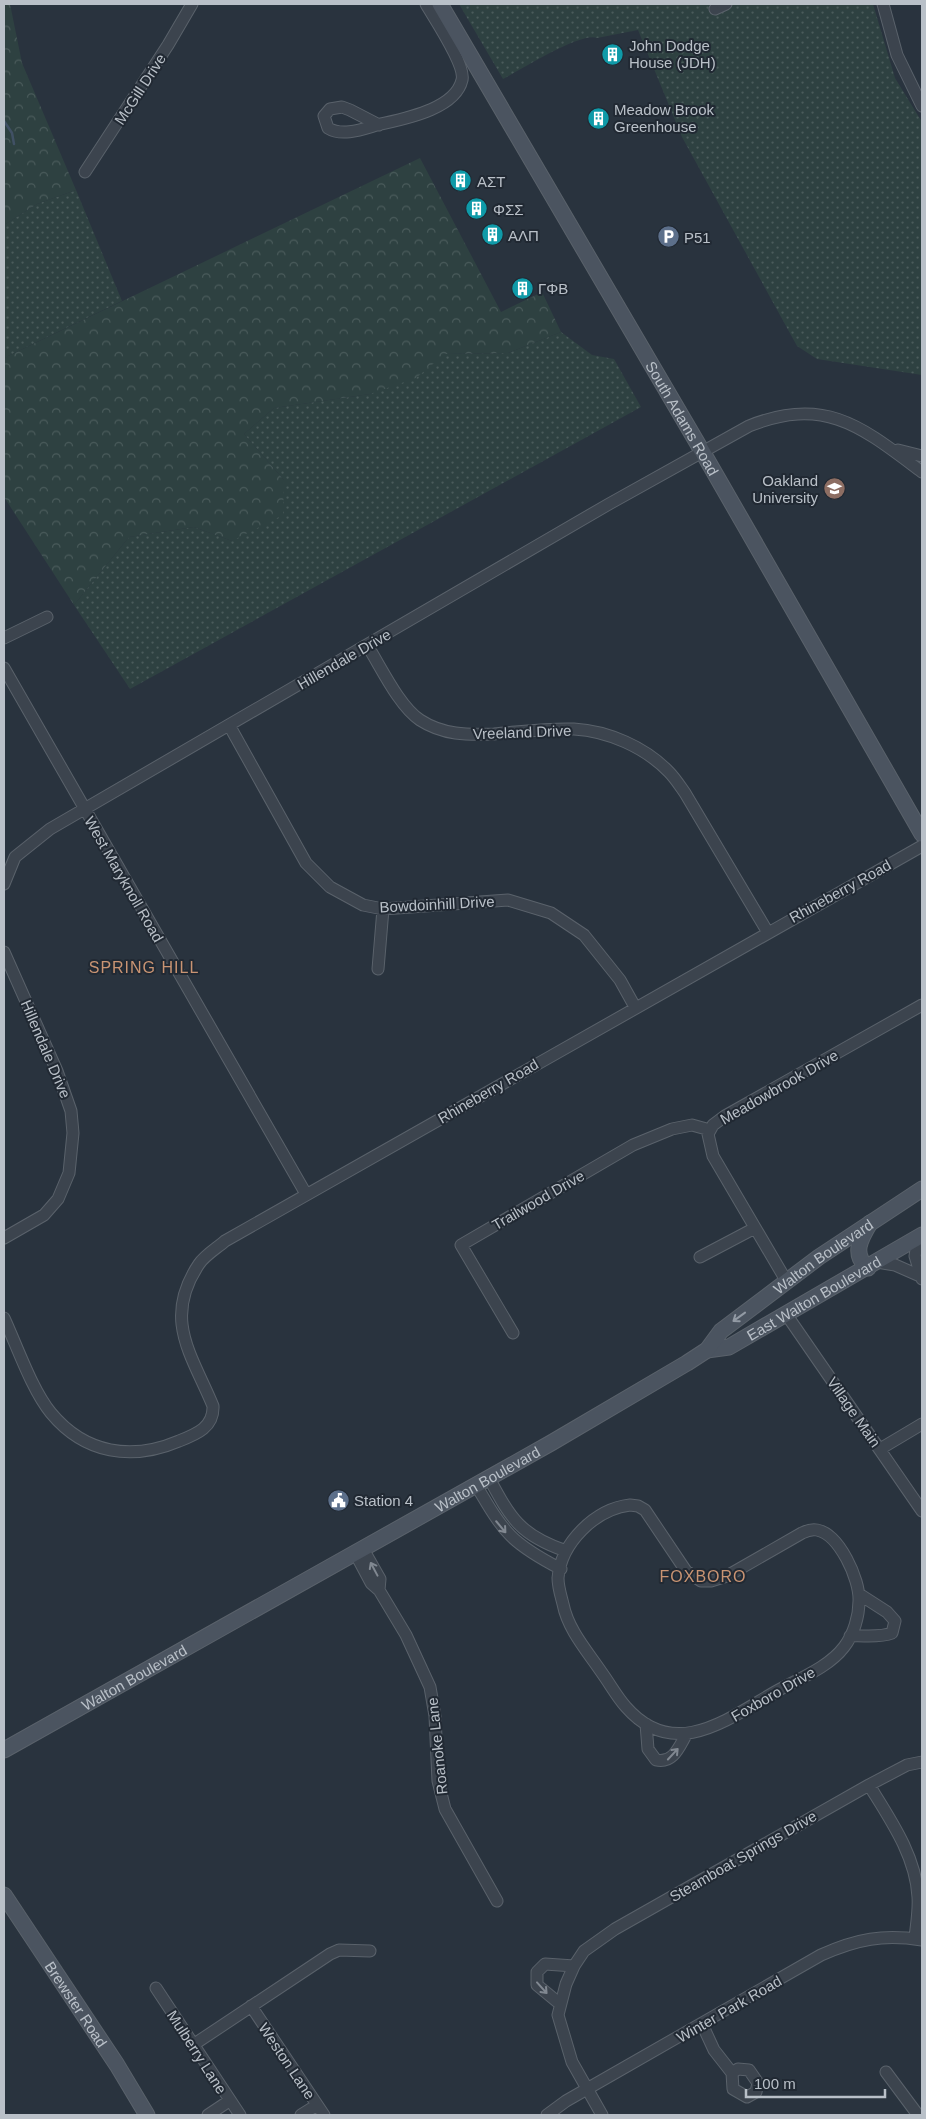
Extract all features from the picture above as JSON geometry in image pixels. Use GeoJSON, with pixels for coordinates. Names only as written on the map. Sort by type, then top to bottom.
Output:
{"type":"FeatureCollection","features":[{"type":"Feature","properties":{"kind":"main road","name":"South Adams Road"},"geometry":{"type":"LineString","coordinates":[[440,4],[702,450],[922,834]]}},
{"type":"Feature","properties":{"kind":"main road","name":"Walton Boulevard"},"geometry":{"type":"LineString","coordinates":[[4,1750],[622,1402],[707,1350],[721,1331],[870,1222],[922,1189]]}},
{"type":"Feature","properties":{"kind":"main road"},"geometry":{"type":"LineString","coordinates":[[870,1222],[860,1240],[858,1251],[859,1258],[872,1265]]}},
{"type":"Feature","properties":{"kind":"main road","name":"East Walton Boulevard"},"geometry":{"type":"LineString","coordinates":[[707,1350],[729,1347],[920,1237]]}},
{"type":"Feature","properties":{"kind":"main road"},"geometry":{"type":"LineString","coordinates":[[763,1300],[763,1315],[771,1323]]}},
{"type":"Feature","properties":{"kind":"main road","name":"Brewster Road"},"geometry":{"type":"LineString","coordinates":[[4,1895],[117,2065],[147,2115]]}},
{"type":"Feature","properties":{"kind":"street","name":"McGill Drive"},"geometry":{"type":"LineString","coordinates":[[84,172],[168,45],[192,4]]}},
{"type":"Feature","properties":{"kind":"street"},"geometry":{"type":"LineString","coordinates":[[379,125],[414,118],[432,109],[449,98],[462,80],[462,70],[426,4]]}},
{"type":"Feature","properties":{"kind":"street"},"geometry":{"type":"LineString","coordinates":[[715,9],[726,4]]}},
{"type":"Feature","properties":{"kind":"street"},"geometry":{"type":"LineString","coordinates":[[883,4],[898,60],[922,106]]}},
{"type":"Feature","properties":{"kind":"street","name":"Hillendale Drive"},"geometry":{"type":"LineString","coordinates":[[4,884],[15,857],[50,829],[702,450],[760,422],[783,415],[799,414],[839,418],[861,428],[922,472]]}},
{"type":"Feature","properties":{"kind":"street"},"geometry":{"type":"LineString","coordinates":[[887,446],[922,456]]}},
{"type":"Feature","properties":{"kind":"street"},"geometry":{"type":"LineString","coordinates":[[4,638],[47,617]]}},
{"type":"Feature","properties":{"kind":"street","name":"Vreeland Drive"},"geometry":{"type":"LineString","coordinates":[[367,646],[400,697],[418,719],[434,728],[461,735],[574,729],[599,733],[628,743],[646,753],[670,772],[685,793],[768,932]]}},
{"type":"Feature","properties":{"kind":"street","name":"West Maryknoll Road"},"geometry":{"type":"LineString","coordinates":[[4,668],[306,1194]]}},
{"type":"Feature","properties":{"kind":"street","name":"Bowdoinhill Drive"},"geometry":{"type":"LineString","coordinates":[[229,725],[306,862],[330,887],[362,905],[383,909],[508,900],[551,913],[584,935],[620,980],[635,1007]]}},
{"type":"Feature","properties":{"kind":"street","name":"Rhineberry Road"},"geometry":{"type":"LineString","coordinates":[[4,1318],[42,1399],[52,1414],[82,1439],[116,1452],[147,1452],[192,1436],[207,1427],[213,1415],[213,1406],[182,1334],[182,1309],[186,1288],[200,1263],[225,1240],[922,846]]}},
{"type":"Feature","properties":{"kind":"street"},"geometry":{"type":"LineString","coordinates":[[378,969],[383,909]]}},
{"type":"Feature","properties":{"kind":"street","name":"Hillendale Drive"},"geometry":{"type":"LineString","coordinates":[[4,952],[57,1071],[71,1111],[72,1133],[70,1166],[58,1199],[44,1215],[4,1238]]}},
{"type":"Feature","properties":{"kind":"street","name":"Meadowbrook Drive"},"geometry":{"type":"LineString","coordinates":[[787,1282],[713,1156],[708,1134],[713,1124],[725,1116],[922,1005]]}},
{"type":"Feature","properties":{"kind":"street","name":"Trailwood Drive"},"geometry":{"type":"LineString","coordinates":[[513,1333],[461,1245],[633,1145],[672,1129],[692,1125],[710,1130]]}},
{"type":"Feature","properties":{"kind":"street"},"geometry":{"type":"LineString","coordinates":[[700,1257],[755,1228]]}},
{"type":"Feature","properties":{"kind":"street"},"geometry":{"type":"LineString","coordinates":[[920,1237],[915,1256],[921,1277]]}},
{"type":"Feature","properties":{"kind":"street"},"geometry":{"type":"LineString","coordinates":[[872,1265],[895,1265],[921,1277]]}},
{"type":"Feature","properties":{"kind":"street","name":"Village Main"},"geometry":{"type":"LineString","coordinates":[[786,1314],[922,1511]]}},
{"type":"Feature","properties":{"kind":"street"},"geometry":{"type":"LineString","coordinates":[[880,1449],[922,1424]]}},
{"type":"Feature","properties":{"kind":"street"},"geometry":{"type":"LineString","coordinates":[[490,1478],[514,1521],[544,1544],[566,1551]]}},
{"type":"Feature","properties":{"kind":"street"},"geometry":{"type":"LineString","coordinates":[[476,1485],[496,1520],[513,1541],[528,1552],[561,1569]]}},
{"type":"Feature","properties":{"kind":"street","name":"Foxboro Drive"},"geometry":{"type":"LineString","coordinates":[[619,1506],[638,1506],[652,1518],[686,1571],[701,1580],[711,1581],[727,1576],[790,1538],[816,1529],[828,1534],[845,1554],[859,1594],[856,1623],[845,1646],[824,1664],[713,1727],[686,1735],[660,1730],[646,1724],[627,1708],[567,1619],[559,1586],[561,1569],[566,1551],[578,1534],[592,1521],[619,1506]]}},
{"type":"Feature","properties":{"kind":"street","name":"Roanoke Lane"},"geometry":{"type":"LineString","coordinates":[[359,1551],[371,1583],[379,1590],[406,1635],[433,1696],[438,1781],[445,1809],[497,1901]]}},
{"type":"Feature","properties":{"kind":"street"},"geometry":{"type":"LineString","coordinates":[[850,1636],[868,1635],[882,1637],[892,1633],[895,1621],[887,1612],[859,1594]]}},
{"type":"Feature","properties":{"kind":"street"},"geometry":{"type":"LineString","coordinates":[[646,1724],[648,1749],[656,1760],[666,1761],[674,1756],[686,1735]]}},
{"type":"Feature","properties":{"kind":"street","name":"Steamboat Springs Drive"},"geometry":{"type":"LineString","coordinates":[[602,2115],[572,2062],[564,2042],[558,2015],[560,2004],[574,1966],[584,1951],[614,1929],[869,1785],[907,1765],[922,1762]]}},
{"type":"Feature","properties":{"kind":"street"},"geometry":{"type":"LineString","coordinates":[[869,1785],[904,1846],[916,1875],[919,1899],[918,1940]]}},
{"type":"Feature","properties":{"kind":"street","name":"Winter Park Road"},"geometry":{"type":"LineString","coordinates":[[547,2115],[822,1955],[848,1943],[893,1936],[918,1940]]}},
{"type":"Feature","properties":{"kind":"street"},"geometry":{"type":"LineString","coordinates":[[193,2045],[330,1954],[339,1950],[370,1951]]}},
{"type":"Feature","properties":{"kind":"street"},"geometry":{"type":"LineString","coordinates":[[560,2004],[537,1985],[538,1972],[545,1964],[574,1966]]}},
{"type":"Feature","properties":{"kind":"street","name":"Mulberry Lane"},"geometry":{"type":"LineString","coordinates":[[156,1988],[240,2115]]}},
{"type":"Feature","properties":{"kind":"street","name":"Weston Lane"},"geometry":{"type":"LineString","coordinates":[[251,2006],[324,2115]]}},
{"type":"Feature","properties":{"kind":"street"},"geometry":{"type":"LineString","coordinates":[[702,2024],[714,2050],[732,2073]]}},
{"type":"Feature","properties":{"kind":"street"},"geometry":{"type":"LineString","coordinates":[[886,2072],[918,2115]]}},
{"type":"Feature","properties":{"kind":"street"},"geometry":{"type":"LineString","coordinates":[[208,2115],[229,2101]]}},
{"type":"Feature","properties":{"kind":"street"},"geometry":{"type":"LineString","coordinates":[[301,2115],[316,2105]]}},
{"type":"Feature","properties":{"kind":"green space"},"geometry":{"type":"Polygon","coordinates":[[[4,4],[10,4],[22,63],[76,190],[37,204],[4,225],[4,4]]]}},
{"type":"Feature","properties":{"kind":"green space"},"geometry":{"type":"Polygon","coordinates":[[[459,4],[873,4],[895,78],[922,122],[922,375],[817,359],[797,346],[682,137],[638,30],[578,41],[550,53],[503,79],[459,4]]]}},
{"type":"Feature","properties":{"kind":"green space"},"geometry":{"type":"Polygon","coordinates":[[[420,158],[501,312],[542,292],[561,332],[508,353],[445,354],[416,378],[370,394],[274,408],[244,434],[284,480],[283,515],[232,541],[194,527],[129,537],[74,605],[4,497],[4,358],[420,158]]]}},
{"type":"Feature","properties":{"kind":"green space"},"geometry":{"type":"Polygon","coordinates":[[[76,190],[122,301],[4,358],[4,225],[37,204],[76,190]]]}},
{"type":"Feature","properties":{"kind":"green space"},"geometry":{"type":"Polygon","coordinates":[[[561,332],[592,355],[614,359],[641,407],[130,689],[74,605],[129,537],[194,527],[232,541],[284,480],[244,434],[274,408],[370,394],[445,354],[508,353],[561,332]]]}},
{"type":"Feature","properties":{"kind":"waterway"},"geometry":{"type":"LineString","coordinates":[[4,121],[12,133],[14,144]]}},
{"type":"Feature","properties":{"kind":"place","name":"John Dodge House (JDH)"},"geometry":{"type":"Point","coordinates":[613,54]}},
{"type":"Feature","properties":{"kind":"place","name":"Meadow Brook Greenhouse"},"geometry":{"type":"Point","coordinates":[598,118]}},
{"type":"Feature","properties":{"kind":"place","name":"AΣΤ"},"geometry":{"type":"Point","coordinates":[461,181]}},
{"type":"Feature","properties":{"kind":"place","name":"ΦΣΣ"},"geometry":{"type":"Point","coordinates":[477,209]}},
{"type":"Feature","properties":{"kind":"place","name":"AΛΠ"},"geometry":{"type":"Point","coordinates":[492,235]}},
{"type":"Feature","properties":{"kind":"place","name":"P51"},"geometry":{"type":"Point","coordinates":[668,237]}},
{"type":"Feature","properties":{"kind":"place","name":"ΓΦB"},"geometry":{"type":"Point","coordinates":[522,288]}},
{"type":"Feature","properties":{"kind":"place","name":"Oakland University"},"geometry":{"type":"Point","coordinates":[834,489]}},
{"type":"Feature","properties":{"kind":"place","name":"Station 4"},"geometry":{"type":"Point","coordinates":[338,1500]}},
{"type":"Feature","properties":{"kind":"district","name":"SPRING HILL"},"geometry":{"type":"Point","coordinates":[144,967]}},
{"type":"Feature","properties":{"kind":"district","name":"FOXBORO"},"geometry":{"type":"Point","coordinates":[703,1576]}}]}
